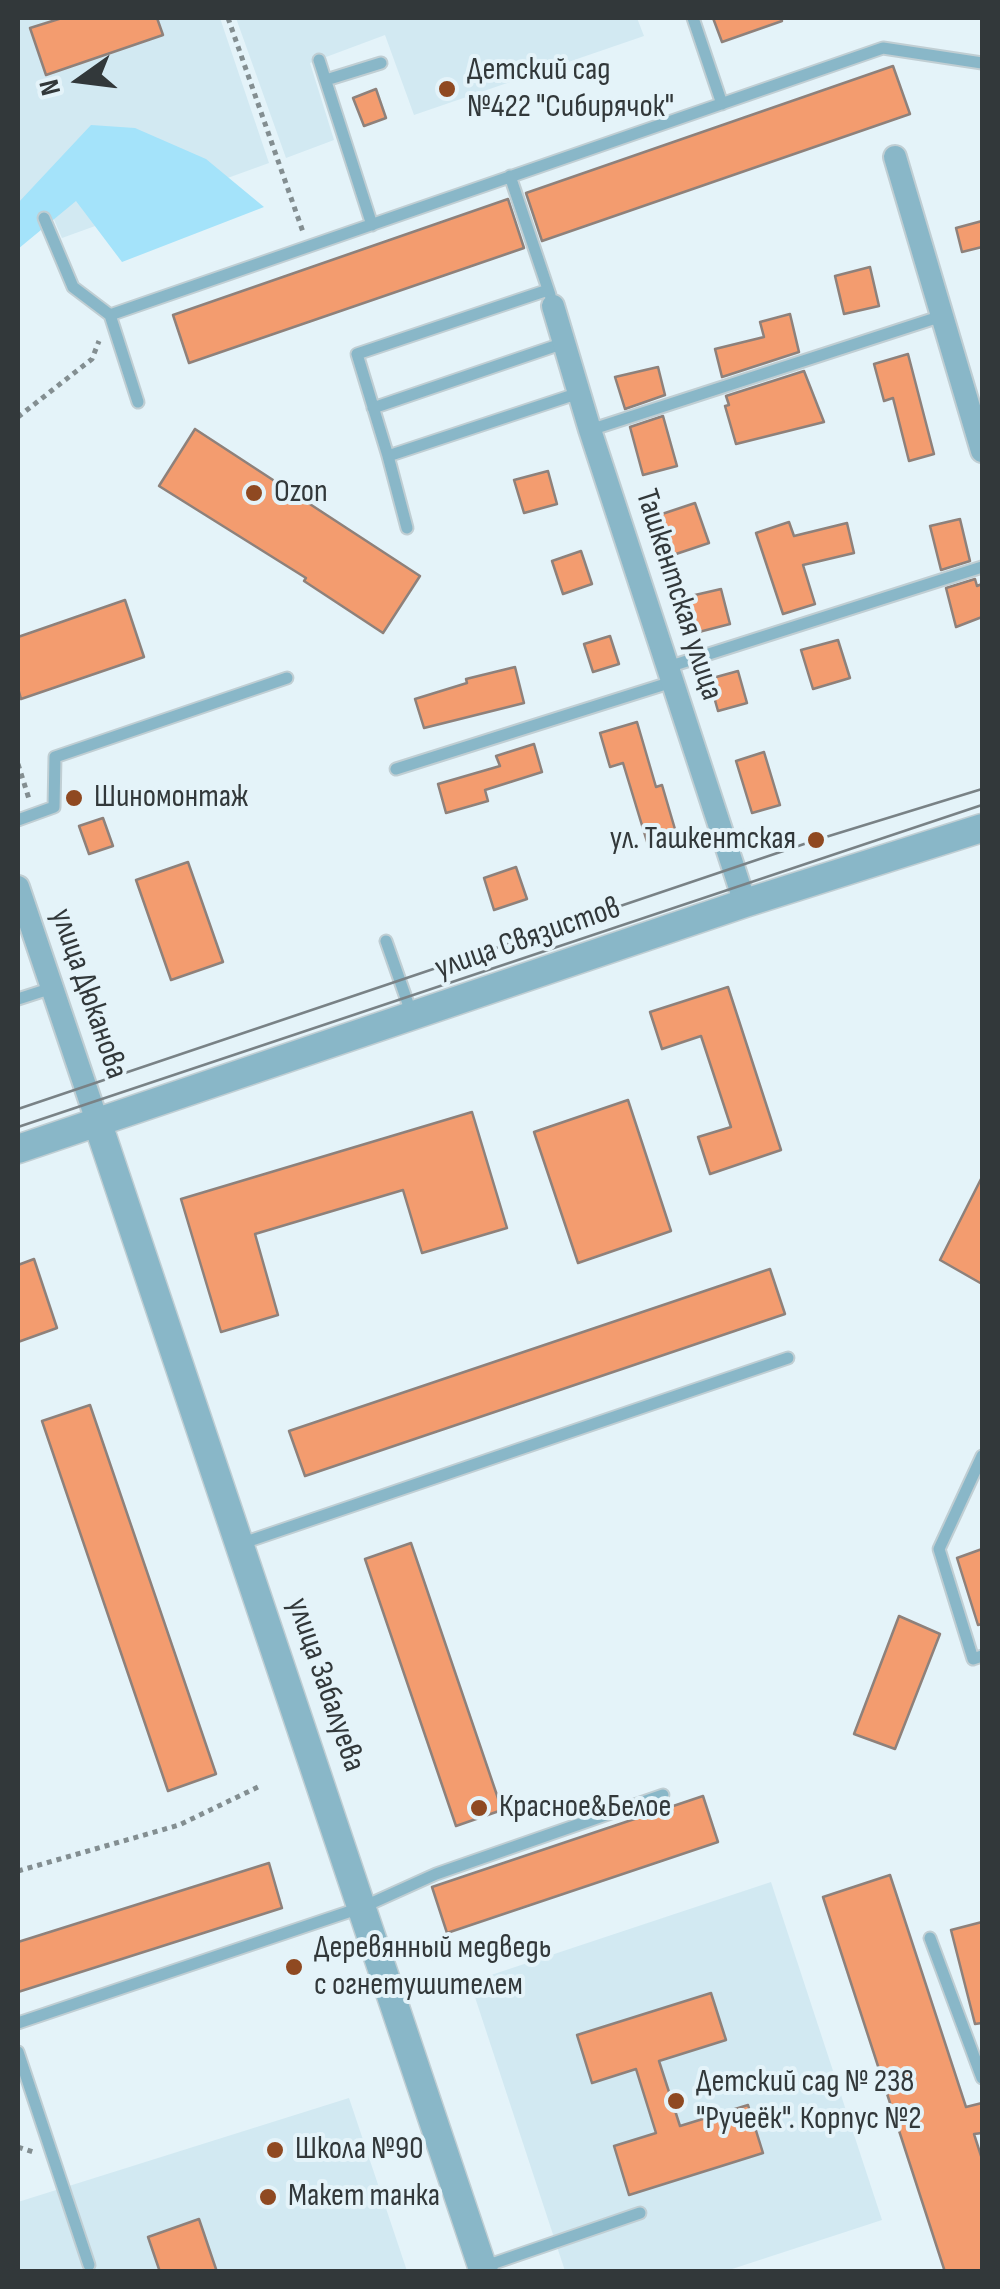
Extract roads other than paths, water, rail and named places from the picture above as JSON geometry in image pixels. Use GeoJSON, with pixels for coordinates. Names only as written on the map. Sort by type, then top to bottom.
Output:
{"type":"FeatureCollection","features":[{"type":"Feature","properties":{"kind":"street"},"geometry":{"type":"LineString","coordinates":[[895,157],[982,452]]}},
{"type":"Feature","properties":{"kind":"street","name":"Ташкентская улица"},"geometry":{"type":"LineString","coordinates":[[551,298],[744,903]]}},
{"type":"Feature","properties":{"kind":"street","name":"улица Связистов"},"geometry":{"type":"LineString","coordinates":[[18,1148],[744,903],[982,828]]}},
{"type":"Feature","properties":{"kind":"street","name":"улица Дюканова"},"geometry":{"type":"LineString","coordinates":[[18,887],[98,1122]]}},
{"type":"Feature","properties":{"kind":"street","name":"улица Забалуева"},"geometry":{"type":"LineString","coordinates":[[98,1122],[484,2269]]}},
{"type":"Feature","properties":{"kind":"lane"},"geometry":{"type":"LineString","coordinates":[[693,18],[722,104]]}},
{"type":"Feature","properties":{"kind":"lane"},"geometry":{"type":"LineString","coordinates":[[110,315],[883,48],[982,62]]}},
{"type":"Feature","properties":{"kind":"lane"},"geometry":{"type":"LineString","coordinates":[[319,60],[372,225]]}},
{"type":"Feature","properties":{"kind":"lane"},"geometry":{"type":"LineString","coordinates":[[326,80],[381,64]]}},
{"type":"Feature","properties":{"kind":"lane"},"geometry":{"type":"LineString","coordinates":[[407,528],[357,354],[551,298],[510,176]]}},
{"type":"Feature","properties":{"kind":"lane"},"geometry":{"type":"LineString","coordinates":[[44,218],[72,287],[110,315],[138,402]]}},
{"type":"Feature","properties":{"kind":"lane"},"geometry":{"type":"LineString","coordinates":[[590,430],[942,316]]}},
{"type":"Feature","properties":{"kind":"lane"},"geometry":{"type":"LineString","coordinates":[[373,408],[564,343]]}},
{"type":"Feature","properties":{"kind":"lane"},"geometry":{"type":"LineString","coordinates":[[388,456],[579,394]]}},
{"type":"Feature","properties":{"kind":"lane"},"geometry":{"type":"LineString","coordinates":[[396,769],[982,566]]}},
{"type":"Feature","properties":{"kind":"lane"},"geometry":{"type":"LineString","coordinates":[[18,820],[54,807],[55,756],[287,678]]}},
{"type":"Feature","properties":{"kind":"lane"},"geometry":{"type":"LineString","coordinates":[[386,942],[412,1015]]}},
{"type":"Feature","properties":{"kind":"lane"},"geometry":{"type":"LineString","coordinates":[[18,999],[52,988]]}},
{"type":"Feature","properties":{"kind":"lane"},"geometry":{"type":"LineString","coordinates":[[240,1544],[788,1358]]}},
{"type":"Feature","properties":{"kind":"lane"},"geometry":{"type":"LineString","coordinates":[[982,1456],[940,1549],[974,1659],[982,1656]]}},
{"type":"Feature","properties":{"kind":"lane"},"geometry":{"type":"LineString","coordinates":[[18,2023],[363,1907],[436,1874],[664,1795]]}},
{"type":"Feature","properties":{"kind":"lane"},"geometry":{"type":"LineString","coordinates":[[930,1938],[982,2078]]}},
{"type":"Feature","properties":{"kind":"lane"},"geometry":{"type":"LineString","coordinates":[[18,2052],[89,2265]]}},
{"type":"Feature","properties":{"kind":"lane"},"geometry":{"type":"LineString","coordinates":[[484,2269],[640,2213]]}},
{"type":"Feature","properties":{"kind":"tram line"},"geometry":{"type":"LineString","coordinates":[[18,1109],[816,840],[982,789]]}},
{"type":"Feature","properties":{"kind":"tram line"},"geometry":{"type":"LineString","coordinates":[[18,1127],[982,805]]}},
{"type":"Feature","properties":{"kind":"place","name":"Детский сад №422 \"Сибирячок\""},"geometry":{"type":"Point","coordinates":[447,89]}},
{"type":"Feature","properties":{"kind":"place","name":"Ozon"},"geometry":{"type":"Point","coordinates":[254,493]}},
{"type":"Feature","properties":{"kind":"place","name":"Шиномонтаж"},"geometry":{"type":"Point","coordinates":[74,798]}},
{"type":"Feature","properties":{"kind":"place","name":"ул. Ташкентская"},"geometry":{"type":"Point","coordinates":[816,840]}},
{"type":"Feature","properties":{"kind":"place","name":"Красное&Белое"},"geometry":{"type":"Point","coordinates":[479,1808]}},
{"type":"Feature","properties":{"kind":"place","name":"Деревянный медведь с огнетушителем"},"geometry":{"type":"Point","coordinates":[294,1967]}},
{"type":"Feature","properties":{"kind":"place","name":"Детский сад № 238 \"Ручеёк\". Корпус №2"},"geometry":{"type":"Point","coordinates":[676,2101]}},
{"type":"Feature","properties":{"kind":"place","name":"Школа №90"},"geometry":{"type":"Point","coordinates":[275,2150]}},
{"type":"Feature","properties":{"kind":"place","name":"Макет танка"},"geometry":{"type":"Point","coordinates":[268,2197]}}]}
